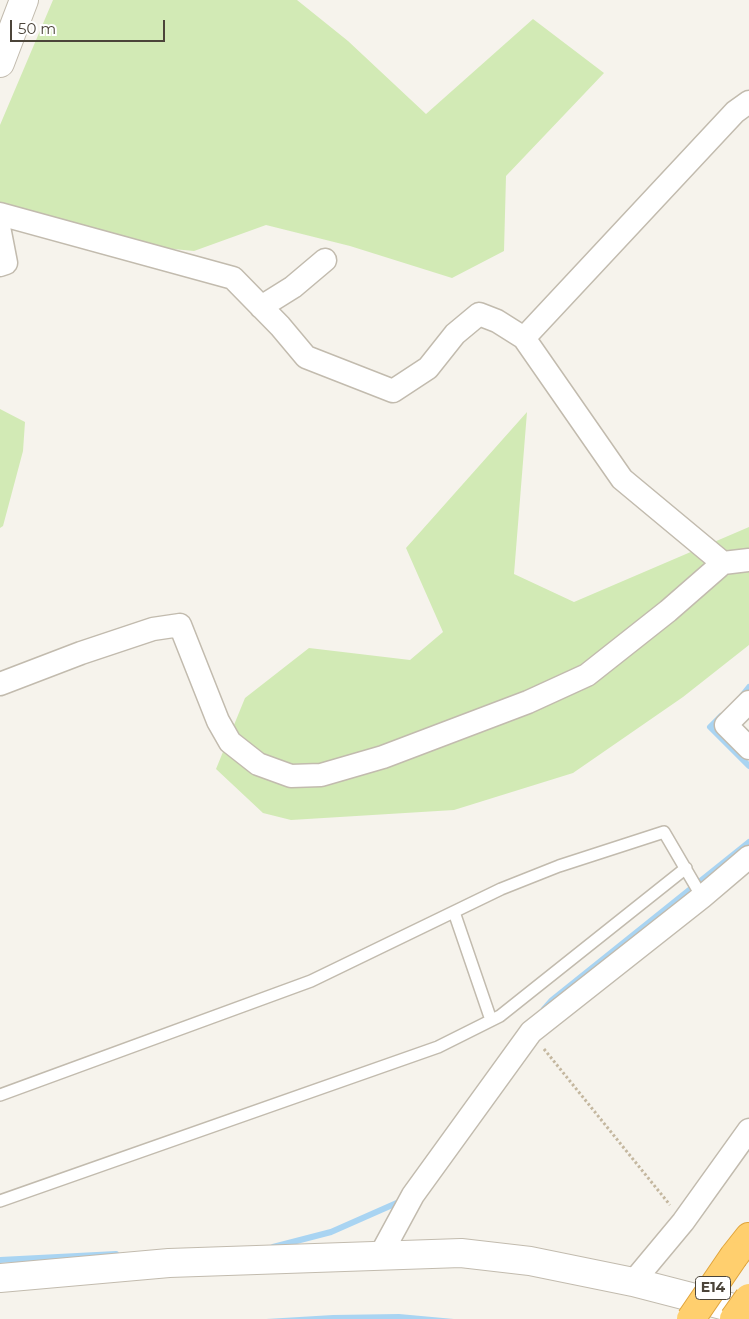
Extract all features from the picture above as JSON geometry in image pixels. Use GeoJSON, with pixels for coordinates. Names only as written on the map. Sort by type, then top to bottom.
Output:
{"type":"FeatureCollection","features":[{"type":"Feature","properties":{"kind":"highway","name":"E14"},"geometry":{"type":"LineString","coordinates":[[691,1319],[742,1246]]}},
{"type":"Feature","properties":{"kind":"highway","name":"E14"},"geometry":{"type":"LineString","coordinates":[[734,1319],[749,1298]]}},
{"type":"Feature","properties":{"kind":"street"},"geometry":{"type":"LineString","coordinates":[[0,63],[24,0]]}},
{"type":"Feature","properties":{"kind":"street"},"geometry":{"type":"LineString","coordinates":[[524,338],[735,112],[749,102]]}},
{"type":"Feature","properties":{"kind":"street"},"geometry":{"type":"LineString","coordinates":[[0,214],[233,278],[306,357],[393,391],[428,368],[455,334],[479,314],[497,321],[524,338],[622,479],[723,563]]}},
{"type":"Feature","properties":{"kind":"street"},"geometry":{"type":"LineString","coordinates":[[0,232],[6,264],[0,265]]}},
{"type":"Feature","properties":{"kind":"street"},"geometry":{"type":"LineString","coordinates":[[261,307],[293,288],[325,260]]}},
{"type":"Feature","properties":{"kind":"street"},"geometry":{"type":"LineString","coordinates":[[0,684],[90,650],[153,630],[180,625],[218,721],[230,742],[258,764],[291,776],[321,775],[392,753],[528,702],[587,675],[668,611],[723,563],[749,560]]}},
{"type":"Feature","properties":{"kind":"street"},"geometry":{"type":"LineString","coordinates":[[749,702],[726,725],[749,748]]}},
{"type":"Feature","properties":{"kind":"street"},"geometry":{"type":"LineString","coordinates":[[381,1254],[413,1195],[531,1032],[702,897],[749,857]]}},
{"type":"Feature","properties":{"kind":"street"},"geometry":{"type":"LineString","coordinates":[[633,1282],[683,1222],[749,1130]]}},
{"type":"Feature","properties":{"kind":"street"},"geometry":{"type":"LineString","coordinates":[[0,1278],[168,1263],[381,1254],[460,1253],[520,1260],[633,1282],[749,1312]]}},
{"type":"Feature","properties":{"kind":"lane"},"geometry":{"type":"LineString","coordinates":[[0,1095],[311,981],[454,912],[559,866],[664,832],[702,897]]}},
{"type":"Feature","properties":{"kind":"lane"},"geometry":{"type":"LineString","coordinates":[[0,1202],[438,1047],[500,1016],[686,868]]}},
{"type":"Feature","properties":{"kind":"lane"},"geometry":{"type":"LineString","coordinates":[[454,912],[491,1020]]}},
{"type":"Feature","properties":{"kind":"path"},"geometry":{"type":"LineString","coordinates":[[531,1032],[683,1222]]}},
{"type":"Feature","properties":{"kind":"green space"},"geometry":{"type":"Polygon","coordinates":[[[53,0],[297,0],[348,41],[426,114],[533,19],[604,73],[506,176],[504,251],[452,278],[350,246],[266,225],[194,251],[101,242],[0,217],[0,125],[53,0]]]}},
{"type":"Feature","properties":{"kind":"green space"},"geometry":{"type":"Polygon","coordinates":[[[0,409],[25,422],[23,451],[3,526],[0,528],[0,409]]]}},
{"type":"Feature","properties":{"kind":"green space"},"geometry":{"type":"Polygon","coordinates":[[[527,412],[514,574],[574,602],[749,527],[749,645],[683,697],[573,773],[454,810],[291,820],[263,813],[216,769],[245,698],[309,648],[410,660],[443,632],[406,548],[527,412]]]}},
{"type":"Feature","properties":{"kind":"water"},"geometry":{"type":"Polygon","coordinates":[[[399,1314],[454,1319],[266,1319],[333,1315],[399,1314]]]}},
{"type":"Feature","properties":{"kind":"waterway"},"geometry":{"type":"LineString","coordinates":[[741,697],[749,687]]}},
{"type":"Feature","properties":{"kind":"waterway"},"geometry":{"type":"LineString","coordinates":[[721,716],[710,727],[749,766]]}},
{"type":"Feature","properties":{"kind":"waterway"},"geometry":{"type":"LineString","coordinates":[[544,1009],[552,1000],[749,842]]}},
{"type":"Feature","properties":{"kind":"waterway"},"geometry":{"type":"LineString","coordinates":[[273,1247],[331,1232],[399,1202],[401,1199]]}},
{"type":"Feature","properties":{"kind":"waterway"},"geometry":{"type":"LineString","coordinates":[[0,1260],[116,1254]]}}]}
